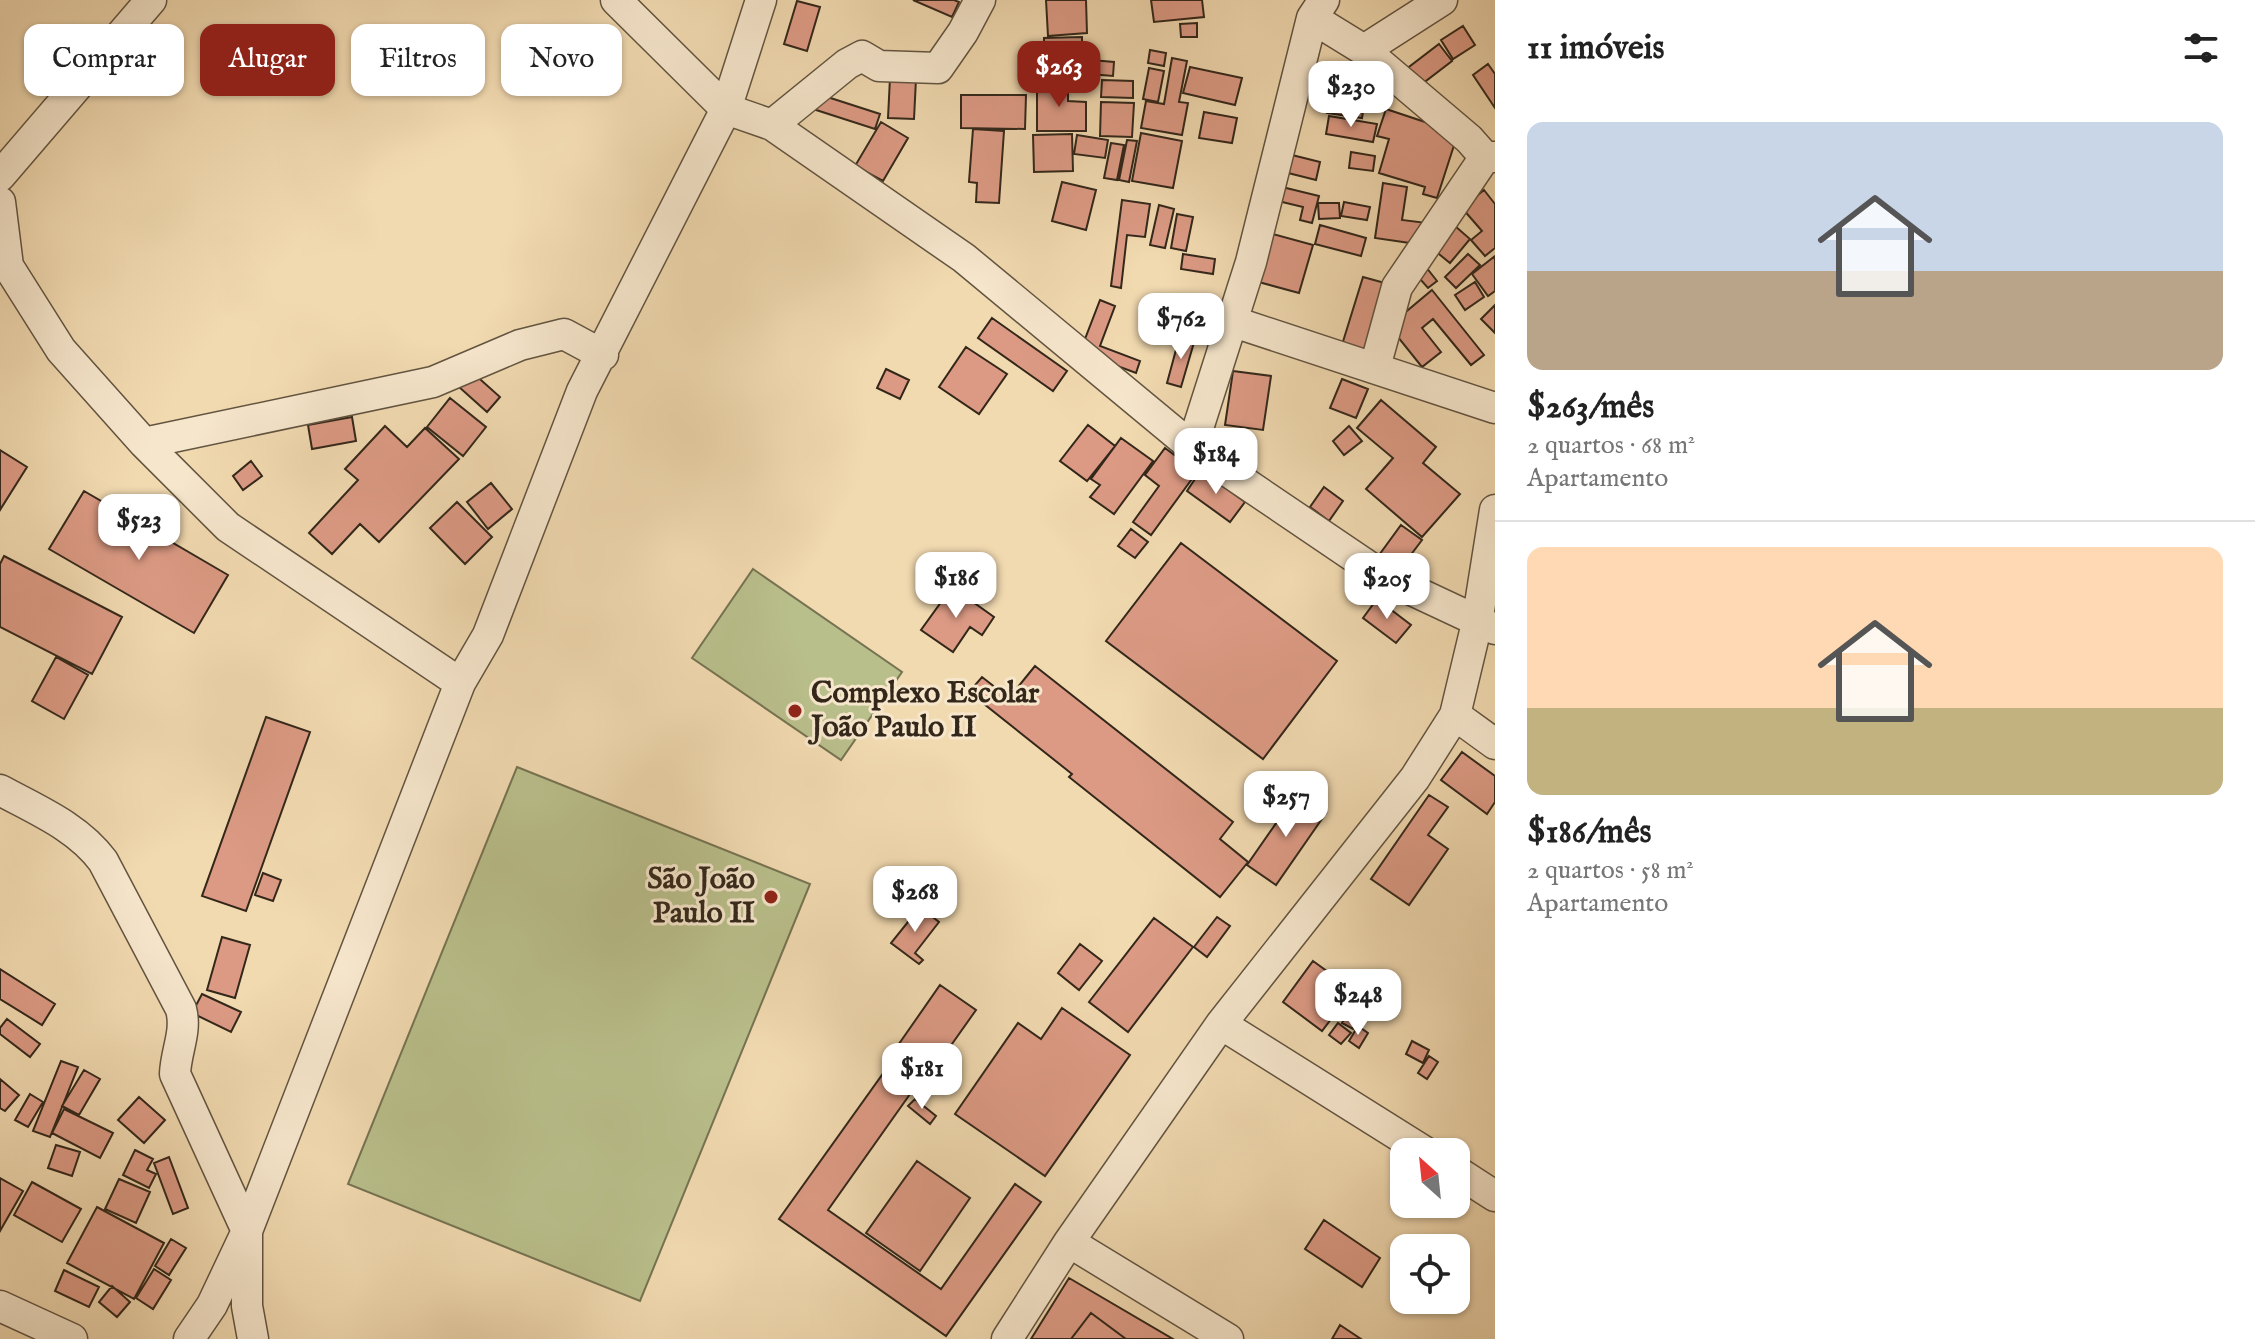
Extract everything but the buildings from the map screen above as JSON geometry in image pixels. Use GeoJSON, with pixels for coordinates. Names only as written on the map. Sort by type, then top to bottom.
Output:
{"type":"FeatureCollection","features":[{"type":"Feature","properties":{"kind":"street"},"geometry":{"type":"LineString","coordinates":[[0,176],[151,0]]}},
{"type":"Feature","properties":{"kind":"street"},"geometry":{"type":"LineString","coordinates":[[616,0],[726,109],[772,125],[964,258],[1192,447],[1384,577],[1486,626]]}},
{"type":"Feature","properties":{"kind":"street"},"geometry":{"type":"LineString","coordinates":[[189,1339],[212,1305],[247,1231],[460,683],[488,635],[582,391],[726,109],[761,0]]}},
{"type":"Feature","properties":{"kind":"street"},"geometry":{"type":"LineString","coordinates":[[772,125],[847,64],[862,56],[879,66],[938,68],[980,0]]}},
{"type":"Feature","properties":{"kind":"street"},"geometry":{"type":"LineString","coordinates":[[1364,50],[1442,0]]}},
{"type":"Feature","properties":{"kind":"street"},"geometry":{"type":"LineString","coordinates":[[1192,447],[1234,322],[1318,9],[1490,157],[1397,287],[1375,367]]}},
{"type":"Feature","properties":{"kind":"street"},"geometry":{"type":"LineString","coordinates":[[0,202],[8,266],[61,350],[144,443],[228,527],[460,683]]}},
{"type":"Feature","properties":{"kind":"street"},"geometry":{"type":"LineString","coordinates":[[1234,322],[1495,408]]}},
{"type":"Feature","properties":{"kind":"street"},"geometry":{"type":"LineString","coordinates":[[144,443],[433,382],[520,345],[564,334],[603,355]]}},
{"type":"Feature","properties":{"kind":"street"},"geometry":{"type":"LineString","coordinates":[[1007,1339],[1069,1242],[1221,1024],[1415,778],[1455,715],[1486,626],[1495,510]]}},
{"type":"Feature","properties":{"kind":"street"},"geometry":{"type":"LineString","coordinates":[[1455,715],[1495,744]]}},
{"type":"Feature","properties":{"kind":"street"},"geometry":{"type":"LineString","coordinates":[[0,790],[91,845],[103,861],[181,1009],[185,1025],[175,1057],[175,1074],[247,1231],[247,1306],[253,1339]]}},
{"type":"Feature","properties":{"kind":"street"},"geometry":{"type":"LineString","coordinates":[[1221,1024],[1403,1138]]}},
{"type":"Feature","properties":{"kind":"street"},"geometry":{"type":"LineString","coordinates":[[1470,1179],[1495,1194]]}},
{"type":"Feature","properties":{"kind":"street"},"geometry":{"type":"LineString","coordinates":[[1069,1242],[1228,1339]]}},
{"type":"Feature","properties":{"kind":"street"},"geometry":{"type":"LineString","coordinates":[[0,1306],[72,1339]]}},
{"type":"Feature","properties":{"kind":"green space"},"geometry":{"type":"Polygon","coordinates":[[[753,569],[902,672],[841,760],[692,658],[753,569]]]}},
{"type":"Feature","properties":{"kind":"green space"},"geometry":{"type":"Polygon","coordinates":[[[517,767],[810,884],[640,1301],[348,1184],[517,767]]]}},
{"type":"Feature","properties":{"kind":"place","name":"Complexo Escolar João Paulo II"},"geometry":{"type":"Point","coordinates":[795,711]}},
{"type":"Feature","properties":{"kind":"place","name":"São João Paulo II"},"geometry":{"type":"Point","coordinates":[771,897]}}]}
